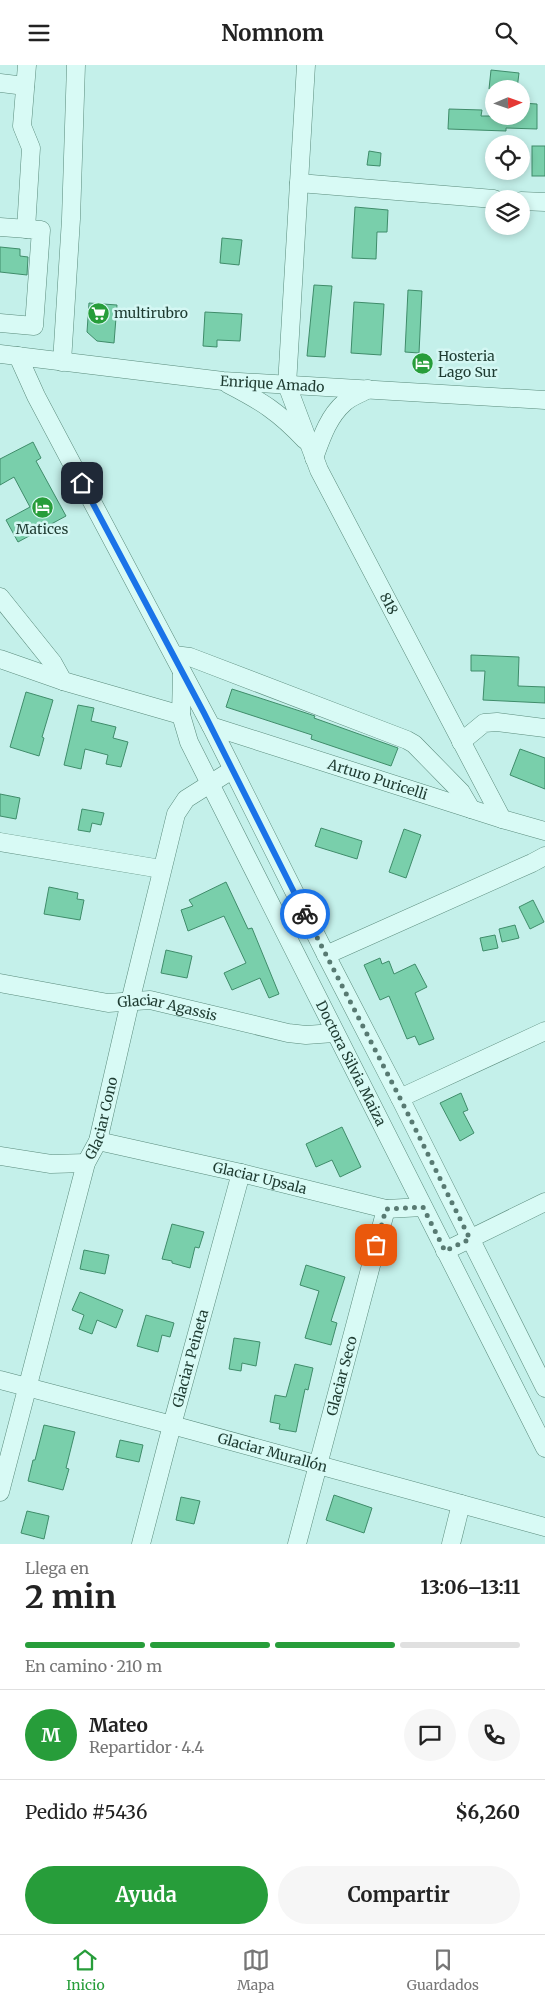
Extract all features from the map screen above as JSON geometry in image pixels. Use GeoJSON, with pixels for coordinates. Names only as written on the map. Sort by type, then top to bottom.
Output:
{"type":"FeatureCollection","features":[{"type":"Feature","properties":{"kind":"street"},"geometry":{"type":"LineString","coordinates":[[0,323],[34,326],[34,229],[31,148],[22,126],[27,65]]}},
{"type":"Feature","properties":{"kind":"street"},"geometry":{"type":"LineString","coordinates":[[62,362],[72,219],[76,65]]}},
{"type":"Feature","properties":{"kind":"street"},"geometry":{"type":"LineString","coordinates":[[288,385],[306,65]]}},
{"type":"Feature","properties":{"kind":"street"},"geometry":{"type":"LineString","coordinates":[[0,83],[25,86]]}},
{"type":"Feature","properties":{"kind":"street"},"geometry":{"type":"LineString","coordinates":[[299,183],[485,198]]}},
{"type":"Feature","properties":{"kind":"street"},"geometry":{"type":"LineString","coordinates":[[530,201],[545,202]]}},
{"type":"Feature","properties":{"kind":"street"},"geometry":{"type":"LineString","coordinates":[[0,227],[34,229]]}},
{"type":"Feature","properties":{"kind":"street","name":"Enrique Amado"},"geometry":{"type":"LineString","coordinates":[[0,354],[223,381],[545,400]]}},
{"type":"Feature","properties":{"kind":"street","name":"Doctora Silvia Maiza"},"geometry":{"type":"LineString","coordinates":[[18,356],[36,396],[211,726],[545,1388]]}},
{"type":"Feature","properties":{"kind":"street"},"geometry":{"type":"LineString","coordinates":[[223,381],[264,403],[290,424],[312,452],[334,415],[344,403],[368,389]]}},
{"type":"Feature","properties":{"kind":"street","name":"818"},"geometry":{"type":"LineString","coordinates":[[288,385],[312,452],[369,570],[502,819]]}},
{"type":"Feature","properties":{"kind":"street"},"geometry":{"type":"LineString","coordinates":[[0,597],[53,663],[63,681]]}},
{"type":"Feature","properties":{"kind":"street"},"geometry":{"type":"LineString","coordinates":[[174,655],[190,657],[407,740],[414,744],[461,792],[471,809]]}},
{"type":"Feature","properties":{"kind":"street"},"geometry":{"type":"LineString","coordinates":[[0,659],[63,681],[181,715]]}},
{"type":"Feature","properties":{"kind":"street","name":"Doctora Silvia Maiza"},"geometry":{"type":"LineString","coordinates":[[182,672],[181,715],[189,742],[208,783],[545,1448]]}},
{"type":"Feature","properties":{"kind":"street"},"geometry":{"type":"LineString","coordinates":[[461,742],[484,723],[496,722],[545,728]]}},
{"type":"Feature","properties":{"kind":"street","name":"Arturo Puricelli"},"geometry":{"type":"LineString","coordinates":[[211,726],[545,831]]}},
{"type":"Feature","properties":{"kind":"street","name":"Glaciar Cono"},"geometry":{"type":"LineString","coordinates":[[0,1492],[86,1163],[98,1141],[176,814],[180,805],[186,799],[208,783],[232,770]]}},
{"type":"Feature","properties":{"kind":"street"},"geometry":{"type":"LineString","coordinates":[[0,842],[162,869]]}},
{"type":"Feature","properties":{"kind":"street"},"geometry":{"type":"LineString","coordinates":[[326,955],[545,856]]}},
{"type":"Feature","properties":{"kind":"street","name":"Glaciar Agassis"},"geometry":{"type":"LineString","coordinates":[[0,983],[108,1003],[150,1001],[288,1033],[306,1035],[334,1033]]}},
{"type":"Feature","properties":{"kind":"street"},"geometry":{"type":"LineString","coordinates":[[400,1098],[545,1031]]}},
{"type":"Feature","properties":{"kind":"street","name":"Glaciar Upsala"},"geometry":{"type":"LineString","coordinates":[[98,1141],[241,1173],[386,1209],[423,1207]]}},
{"type":"Feature","properties":{"kind":"street"},"geometry":{"type":"LineString","coordinates":[[0,1156],[51,1165],[86,1163]]}},
{"type":"Feature","properties":{"kind":"street","name":"Glaciar Peineta"},"geometry":{"type":"LineString","coordinates":[[141,1544],[241,1173]]}},
{"type":"Feature","properties":{"kind":"street"},"geometry":{"type":"LineString","coordinates":[[445,1251],[545,1202]]}},
{"type":"Feature","properties":{"kind":"street","name":"Glaciar Seco"},"geometry":{"type":"LineString","coordinates":[[296,1544],[386,1209]]}},
{"type":"Feature","properties":{"kind":"street","name":"Glaciar Murallón"},"geometry":{"type":"LineString","coordinates":[[0,1381],[172,1425],[545,1527]]}},
{"type":"Feature","properties":{"kind":"street"},"geometry":{"type":"LineString","coordinates":[[451,1544],[461,1504]]}},
{"type":"Feature","properties":{"kind":"building"},"geometry":{"type":"Polygon","coordinates":[[[491,70],[519,73],[518,80],[490,80],[491,70]]]}},
{"type":"Feature","properties":{"kind":"building"},"geometry":{"type":"Polygon","coordinates":[[[530,104],[537,104],[537,129],[506,128],[506,131],[448,129],[449,109],[482,110],[481,116],[485,116],[485,125],[530,125],[530,104]]]}},
{"type":"Feature","properties":{"kind":"building"},"geometry":{"type":"Polygon","coordinates":[[[532,146],[545,146],[545,176],[532,176],[532,146]]]}},
{"type":"Feature","properties":{"kind":"building"},"geometry":{"type":"Polygon","coordinates":[[[369,151],[381,153],[380,166],[367,165],[369,151]]]}},
{"type":"Feature","properties":{"kind":"building"},"geometry":{"type":"Polygon","coordinates":[[[355,207],[388,210],[387,232],[377,232],[376,259],[352,258],[355,207]]]}},
{"type":"Feature","properties":{"kind":"building"},"geometry":{"type":"Polygon","coordinates":[[[222,238],[242,240],[239,265],[220,263],[222,238]]]}},
{"type":"Feature","properties":{"kind":"building"},"geometry":{"type":"Polygon","coordinates":[[[0,247],[20,249],[20,256],[28,257],[27,275],[0,272],[0,247]]]}},
{"type":"Feature","properties":{"kind":"building"},"geometry":{"type":"Polygon","coordinates":[[[314,285],[332,286],[325,357],[307,356],[314,285]]]}},
{"type":"Feature","properties":{"kind":"building"},"geometry":{"type":"Polygon","coordinates":[[[408,290],[422,291],[419,353],[405,352],[408,290]]]}},
{"type":"Feature","properties":{"kind":"building"},"geometry":{"type":"Polygon","coordinates":[[[354,302],[384,304],[381,355],[351,353],[354,302]]]}},
{"type":"Feature","properties":{"kind":"building"},"geometry":{"type":"Polygon","coordinates":[[[89,303],[117,305],[114,343],[97,341],[87,332],[89,303]]]}},
{"type":"Feature","properties":{"kind":"building"},"geometry":{"type":"Polygon","coordinates":[[[205,312],[242,314],[240,341],[217,340],[217,347],[203,346],[205,312]]]}},
{"type":"Feature","properties":{"kind":"building"},"geometry":{"type":"Polygon","coordinates":[[[33,442],[41,458],[36,461],[66,516],[18,542],[6,520],[30,507],[14,477],[0,485],[0,459],[33,442]]]}},
{"type":"Feature","properties":{"kind":"building"},"geometry":{"type":"Polygon","coordinates":[[[471,655],[519,657],[518,686],[545,687],[545,703],[483,700],[485,671],[471,671],[471,655]]]}},
{"type":"Feature","properties":{"kind":"building"},"geometry":{"type":"Polygon","coordinates":[[[232,689],[315,716],[314,718],[398,748],[391,766],[311,739],[312,735],[226,707],[232,689]]]}},
{"type":"Feature","properties":{"kind":"building"},"geometry":{"type":"Polygon","coordinates":[[[26,692],[53,700],[42,737],[44,738],[39,756],[10,747],[26,692]]]}},
{"type":"Feature","properties":{"kind":"building"},"geometry":{"type":"Polygon","coordinates":[[[78,705],[94,708],[91,721],[116,727],[113,738],[128,742],[121,767],[106,764],[108,755],[85,749],[81,769],[64,765],[78,705]]]}},
{"type":"Feature","properties":{"kind":"building"},"geometry":{"type":"Polygon","coordinates":[[[520,749],[545,758],[545,789],[510,775],[520,749]]]}},
{"type":"Feature","properties":{"kind":"building"},"geometry":{"type":"Polygon","coordinates":[[[0,794],[20,798],[16,819],[0,816],[0,794]]]}},
{"type":"Feature","properties":{"kind":"building"},"geometry":{"type":"Polygon","coordinates":[[[82,809],[104,813],[101,825],[92,823],[90,832],[78,830],[82,809]]]}},
{"type":"Feature","properties":{"kind":"building"},"geometry":{"type":"Polygon","coordinates":[[[321,828],[362,841],[357,859],[315,846],[321,828]]]}},
{"type":"Feature","properties":{"kind":"building"},"geometry":{"type":"Polygon","coordinates":[[[404,829],[421,835],[406,878],[389,872],[404,829]]]}},
{"type":"Feature","properties":{"kind":"building"},"geometry":{"type":"Polygon","coordinates":[[[226,882],[248,929],[252,928],[279,994],[269,998],[260,978],[232,990],[224,973],[246,963],[224,916],[188,931],[181,910],[193,906],[189,900],[226,882]]]}},
{"type":"Feature","properties":{"kind":"building"},"geometry":{"type":"Polygon","coordinates":[[[49,887],[78,893],[77,899],[84,900],[80,920],[44,914],[49,887]]]}},
{"type":"Feature","properties":{"kind":"building"},"geometry":{"type":"Polygon","coordinates":[[[533,900],[544,922],[530,929],[519,907],[533,900]]]}},
{"type":"Feature","properties":{"kind":"building"},"geometry":{"type":"Polygon","coordinates":[[[515,925],[519,938],[502,942],[499,929],[515,925]]]}},
{"type":"Feature","properties":{"kind":"building"},"geometry":{"type":"Polygon","coordinates":[[[495,935],[498,948],[483,951],[480,938],[495,935]]]}},
{"type":"Feature","properties":{"kind":"building"},"geometry":{"type":"Polygon","coordinates":[[[166,950],[192,956],[187,978],[161,973],[166,950]]]}},
{"type":"Feature","properties":{"kind":"building"},"geometry":{"type":"Polygon","coordinates":[[[380,958],[382,964],[389,961],[394,974],[415,964],[427,987],[415,993],[434,1039],[419,1045],[415,1036],[407,1039],[389,996],[380,1000],[364,965],[380,958]]]}},
{"type":"Feature","properties":{"kind":"building"},"geometry":{"type":"Polygon","coordinates":[[[461,1093],[468,1110],[463,1112],[474,1133],[460,1141],[440,1103],[461,1093]]]}},
{"type":"Feature","properties":{"kind":"building"},"geometry":{"type":"Polygon","coordinates":[[[342,1127],[361,1167],[340,1177],[332,1160],[316,1167],[306,1144],[342,1127]]]}},
{"type":"Feature","properties":{"kind":"building"},"geometry":{"type":"Polygon","coordinates":[[[172,1224],[204,1232],[199,1248],[195,1247],[190,1268],[162,1259],[172,1224]]]}},
{"type":"Feature","properties":{"kind":"building"},"geometry":{"type":"Polygon","coordinates":[[[84,1250],[109,1255],[105,1274],[80,1269],[84,1250]]]}},
{"type":"Feature","properties":{"kind":"building"},"geometry":{"type":"Polygon","coordinates":[[[306,1265],[345,1277],[331,1321],[337,1323],[331,1345],[305,1338],[319,1291],[300,1285],[306,1265]]]}},
{"type":"Feature","properties":{"kind":"building"},"geometry":{"type":"Polygon","coordinates":[[[80,1292],[123,1310],[116,1328],[97,1320],[92,1334],[79,1329],[84,1315],[72,1310],[80,1292]]]}},
{"type":"Feature","properties":{"kind":"building"},"geometry":{"type":"Polygon","coordinates":[[[146,1315],[174,1323],[170,1337],[162,1335],[158,1352],[137,1346],[146,1315]]]}},
{"type":"Feature","properties":{"kind":"building"},"geometry":{"type":"Polygon","coordinates":[[[234,1338],[260,1342],[256,1366],[242,1363],[241,1371],[229,1369],[234,1338]]]}},
{"type":"Feature","properties":{"kind":"building"},"geometry":{"type":"Polygon","coordinates":[[[295,1364],[313,1368],[308,1390],[305,1389],[296,1432],[279,1429],[280,1424],[270,1422],[275,1395],[286,1397],[295,1364]]]}},
{"type":"Feature","properties":{"kind":"building"},"geometry":{"type":"Polygon","coordinates":[[[44,1425],[75,1432],[66,1468],[69,1469],[63,1490],[28,1481],[44,1425]]]}},
{"type":"Feature","properties":{"kind":"building"},"geometry":{"type":"Polygon","coordinates":[[[120,1440],[143,1445],[139,1462],[116,1457],[120,1440]]]}},
{"type":"Feature","properties":{"kind":"building"},"geometry":{"type":"Polygon","coordinates":[[[334,1495],[372,1508],[364,1533],[326,1520],[334,1495]]]}},
{"type":"Feature","properties":{"kind":"building"},"geometry":{"type":"Polygon","coordinates":[[[181,1497],[200,1501],[194,1524],[176,1520],[181,1497]]]}},
{"type":"Feature","properties":{"kind":"building"},"geometry":{"type":"Polygon","coordinates":[[[27,1511],[49,1516],[44,1539],[21,1533],[27,1511]]]}},
{"type":"Feature","properties":{"kind":"way so far"},"geometry":{"type":"LineString","coordinates":[[305,914],[470,1239],[445,1251],[423,1207],[386,1209],[376,1245]]}},
{"type":"Feature","properties":{"kind":"place","name":"multirubro"},"geometry":{"type":"Point","coordinates":[98,313]}},
{"type":"Feature","properties":{"kind":"place","name":"Hosteria Lago Sur"},"geometry":{"type":"Point","coordinates":[422,364]}},
{"type":"Feature","properties":{"kind":"place","name":"Matices"},"geometry":{"type":"Point","coordinates":[42,507]}},
{"type":"Feature","properties":{"kind":"route"},"geometry":{"type":"LineString","coordinates":[[82,483],[204,713],[305,914]]}}]}
